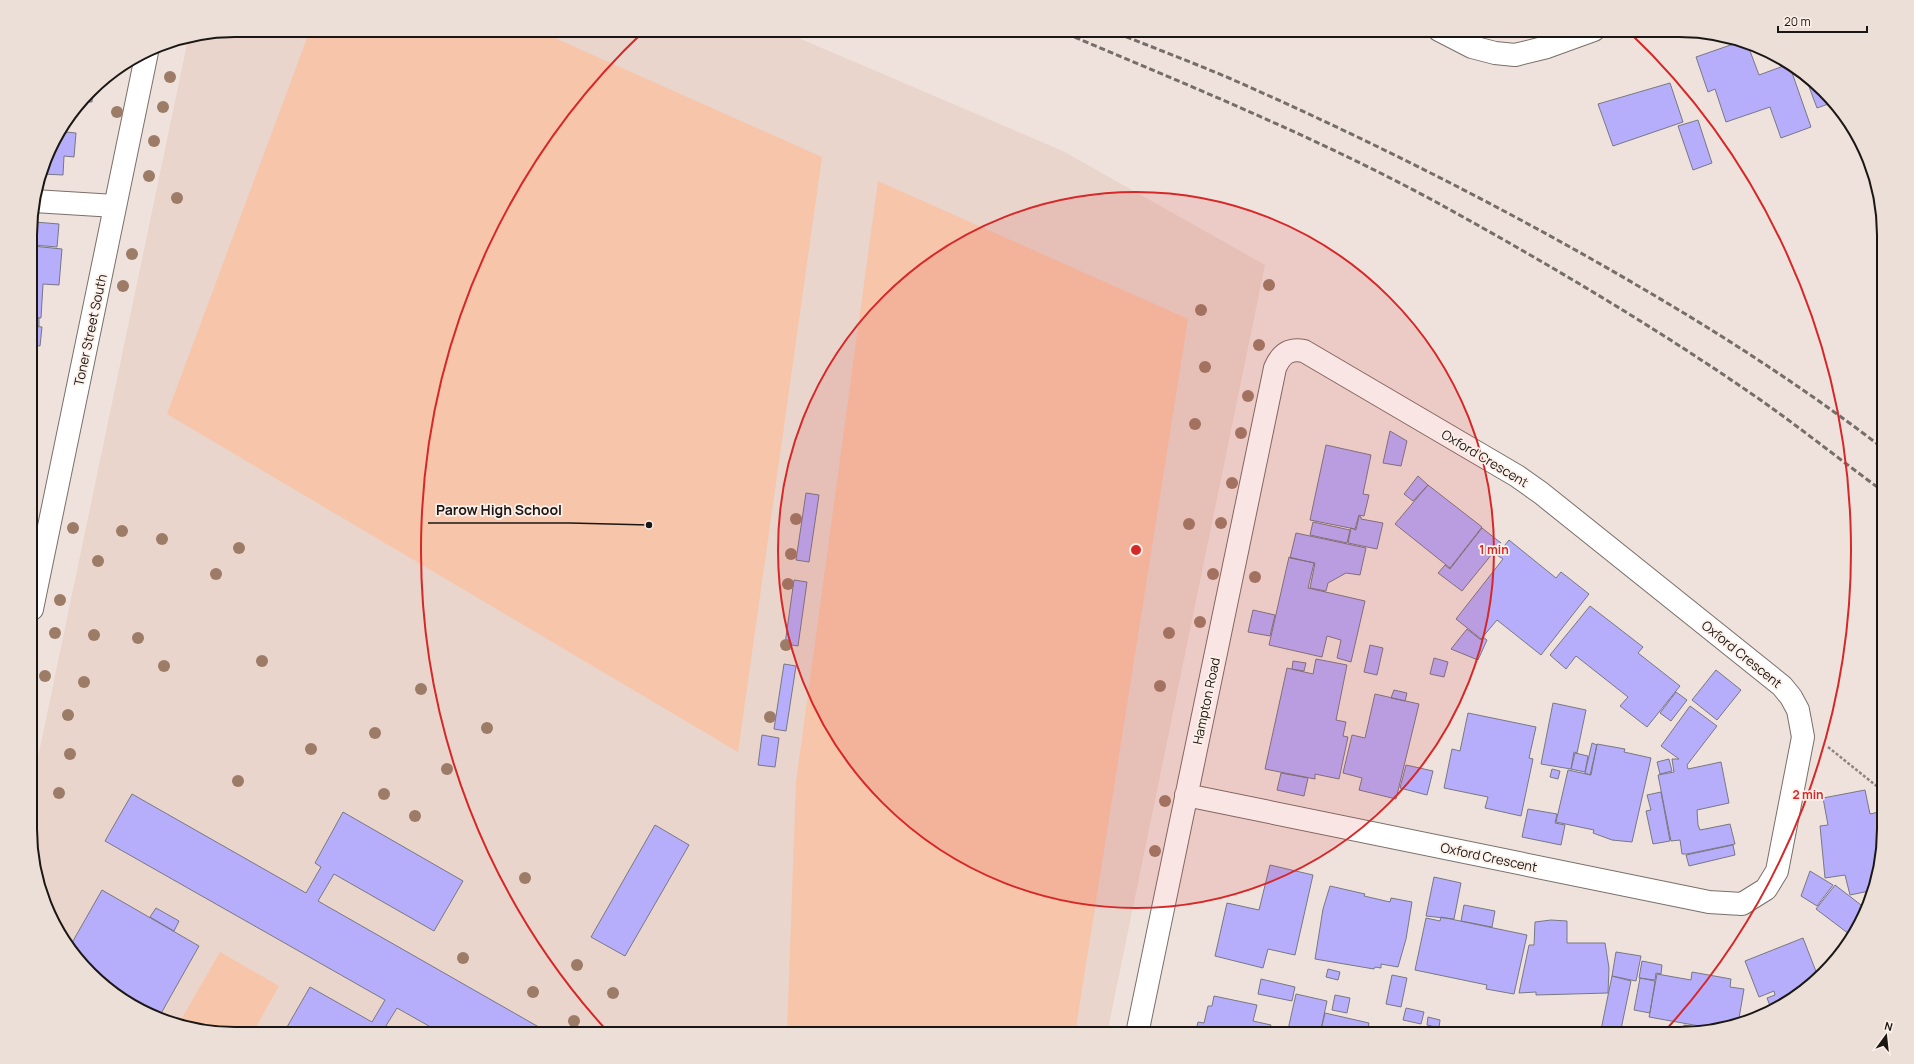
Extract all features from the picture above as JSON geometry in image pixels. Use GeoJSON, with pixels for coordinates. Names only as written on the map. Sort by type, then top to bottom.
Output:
{"type":"FeatureCollection","features":[{"type":"Feature","properties":{"kind":"street"},"geometry":{"type":"LineString","coordinates":[[1453,37],[1472,47],[1495,53],[1514,55],[1547,47],[1575,37]]}},
{"type":"Feature","properties":{"kind":"street","name":"Toner Street South"},"geometry":{"type":"LineString","coordinates":[[37,556],[40,525],[115,206],[146,58]]}},
{"type":"Feature","properties":{"kind":"street"},"geometry":{"type":"LineString","coordinates":[[40,201],[115,206]]}},
{"type":"Feature","properties":{"kind":"street","name":"Oxford Crescent"},"geometry":{"type":"LineString","coordinates":[[1186,795],[1709,902],[1742,904],[1766,890],[1777,871],[1801,748],[1802,726],[1798,710],[1791,697],[1782,686],[1553,502],[1517,476],[1304,350],[1295,349],[1286,352],[1279,358],[1275,368]]}},
{"type":"Feature","properties":{"kind":"street","name":"Hampton Road"},"geometry":{"type":"LineString","coordinates":[[1138,1027],[1275,368]]}},
{"type":"Feature","properties":{"kind":"path"},"geometry":{"type":"LineString","coordinates":[[1802,726],[1877,786]]}},
{"type":"Feature","properties":{"kind":"shaded area"},"geometry":{"type":"Polygon","coordinates":[[[222,37],[796,37],[1063,151],[1265,265],[1108,1027],[222,1027],[196,1023],[159,1012],[125,994],[104,978],[86,960],[70,939],[52,905],[41,868],[37,842],[37,762],[187,43],[222,37]]]}},
{"type":"Feature","properties":{"kind":"shaded area"},"geometry":{"type":"Polygon","coordinates":[[[307,37],[553,37],[822,157],[738,752],[167,414],[307,37]]]}},
{"type":"Feature","properties":{"kind":"shaded area"},"geometry":{"type":"Polygon","coordinates":[[[878,181],[1188,319],[1076,1027],[787,1027],[796,782],[878,181]]]}},
{"type":"Feature","properties":{"kind":"shaded area"},"geometry":{"type":"Polygon","coordinates":[[[220,952],[279,986],[256,1027],[222,1027],[181,1019],[220,952]]]}},
{"type":"Feature","properties":{"kind":"building"},"geometry":{"type":"Polygon","coordinates":[[[1732,45],[1750,50],[1759,75],[1782,66],[1789,70],[1792,72],[1811,127],[1781,138],[1770,107],[1726,122],[1715,89],[1708,92],[1696,57],[1732,45]]]}},
{"type":"Feature","properties":{"kind":"building"},"geometry":{"type":"Polygon","coordinates":[[[1670,83],[1683,122],[1613,146],[1598,104],[1670,83]]]}},
{"type":"Feature","properties":{"kind":"building"},"geometry":{"type":"Polygon","coordinates":[[[1808,85],[1828,104],[1817,108],[1808,85]]]}},
{"type":"Feature","properties":{"kind":"building"},"geometry":{"type":"Polygon","coordinates":[[[1698,120],[1712,163],[1693,170],[1678,126],[1698,120]]]}},
{"type":"Feature","properties":{"kind":"building"},"geometry":{"type":"Polygon","coordinates":[[[66,132],[76,133],[74,157],[64,156],[63,175],[47,174],[57,147],[66,132]]]}},
{"type":"Feature","properties":{"kind":"building"},"geometry":{"type":"Polygon","coordinates":[[[37,222],[59,224],[57,247],[37,245],[37,222]]]}},
{"type":"Feature","properties":{"kind":"building"},"geometry":{"type":"Polygon","coordinates":[[[37,246],[62,249],[59,285],[43,284],[41,318],[37,318],[37,246]]]}},
{"type":"Feature","properties":{"kind":"building"},"geometry":{"type":"Polygon","coordinates":[[[37,318],[39,318],[39,326],[37,326],[37,318]]]}},
{"type":"Feature","properties":{"kind":"building"},"geometry":{"type":"Polygon","coordinates":[[[37,326],[42,327],[40,346],[37,346],[37,326]]]}},
{"type":"Feature","properties":{"kind":"building"},"geometry":{"type":"Polygon","coordinates":[[[1390,431],[1407,441],[1401,466],[1383,463],[1390,431]]]}},
{"type":"Feature","properties":{"kind":"building"},"geometry":{"type":"Polygon","coordinates":[[[1326,445],[1371,455],[1363,494],[1369,495],[1364,516],[1359,515],[1355,529],[1310,520],[1326,445]]]}},
{"type":"Feature","properties":{"kind":"building"},"geometry":{"type":"Polygon","coordinates":[[[1418,476],[1428,485],[1413,501],[1404,494],[1418,476]]]}},
{"type":"Feature","properties":{"kind":"building"},"geometry":{"type":"Polygon","coordinates":[[[1428,485],[1482,527],[1450,568],[1395,524],[1428,485]]]}},
{"type":"Feature","properties":{"kind":"building"},"geometry":{"type":"Polygon","coordinates":[[[806,493],[819,495],[809,562],[796,560],[806,493]]]}},
{"type":"Feature","properties":{"kind":"building"},"geometry":{"type":"Polygon","coordinates":[[[1359,516],[1361,519],[1383,523],[1377,549],[1348,543],[1351,528],[1356,530],[1359,516]]]}},
{"type":"Feature","properties":{"kind":"building"},"geometry":{"type":"Polygon","coordinates":[[[1313,522],[1350,530],[1347,543],[1310,535],[1313,522]]]}},
{"type":"Feature","properties":{"kind":"building"},"geometry":{"type":"Polygon","coordinates":[[[1482,528],[1501,543],[1462,591],[1438,573],[1445,565],[1450,569],[1482,528]]]}},
{"type":"Feature","properties":{"kind":"building"},"geometry":{"type":"Polygon","coordinates":[[[1296,533],[1366,548],[1360,575],[1346,573],[1328,583],[1326,591],[1310,588],[1315,563],[1290,558],[1296,533]]]}},
{"type":"Feature","properties":{"kind":"building"},"geometry":{"type":"Polygon","coordinates":[[[1509,540],[1556,578],[1561,572],[1589,594],[1541,655],[1497,620],[1481,639],[1456,619],[1503,559],[1497,555],[1509,540]]]}},
{"type":"Feature","properties":{"kind":"building"},"geometry":{"type":"Polygon","coordinates":[[[1289,557],[1314,563],[1308,588],[1365,601],[1351,662],[1337,658],[1341,640],[1327,636],[1322,657],[1269,645],[1289,557]]]}},
{"type":"Feature","properties":{"kind":"building"},"geometry":{"type":"Polygon","coordinates":[[[794,580],[807,582],[798,646],[785,644],[794,580]]]}},
{"type":"Feature","properties":{"kind":"building"},"geometry":{"type":"Polygon","coordinates":[[[1590,606],[1643,647],[1638,653],[1680,686],[1647,727],[1620,706],[1628,697],[1576,656],[1566,669],[1550,655],[1590,606]]]}},
{"type":"Feature","properties":{"kind":"building"},"geometry":{"type":"Polygon","coordinates":[[[1253,610],[1275,615],[1270,636],[1248,632],[1253,610]]]}},
{"type":"Feature","properties":{"kind":"building"},"geometry":{"type":"Polygon","coordinates":[[[1467,629],[1481,640],[1483,637],[1487,640],[1478,660],[1451,649],[1467,629]]]}},
{"type":"Feature","properties":{"kind":"building"},"geometry":{"type":"Polygon","coordinates":[[[1370,645],[1383,648],[1377,675],[1364,672],[1370,645]]]}},
{"type":"Feature","properties":{"kind":"building"},"geometry":{"type":"Polygon","coordinates":[[[1434,658],[1448,662],[1444,677],[1430,674],[1434,658]]]}},
{"type":"Feature","properties":{"kind":"building"},"geometry":{"type":"Polygon","coordinates":[[[1316,659],[1347,665],[1336,720],[1346,722],[1343,736],[1348,737],[1339,779],[1315,774],[1315,779],[1265,769],[1287,668],[1313,674],[1316,659]]]}},
{"type":"Feature","properties":{"kind":"building"},"geometry":{"type":"Polygon","coordinates":[[[1293,661],[1306,663],[1304,671],[1292,669],[1293,661]]]}},
{"type":"Feature","properties":{"kind":"building"},"geometry":{"type":"Polygon","coordinates":[[[784,664],[796,666],[786,731],[774,729],[784,664]]]}},
{"type":"Feature","properties":{"kind":"building"},"geometry":{"type":"Polygon","coordinates":[[[1716,670],[1741,690],[1717,720],[1692,700],[1716,670]]]}},
{"type":"Feature","properties":{"kind":"building"},"geometry":{"type":"Polygon","coordinates":[[[1394,690],[1407,693],[1405,701],[1391,698],[1394,690]]]}},
{"type":"Feature","properties":{"kind":"building"},"geometry":{"type":"Polygon","coordinates":[[[1676,692],[1687,700],[1671,721],[1660,713],[1676,692]]]}},
{"type":"Feature","properties":{"kind":"building"},"geometry":{"type":"Polygon","coordinates":[[[1375,694],[1419,704],[1396,799],[1359,790],[1362,778],[1343,773],[1352,735],[1365,738],[1375,694]]]}},
{"type":"Feature","properties":{"kind":"building"},"geometry":{"type":"Polygon","coordinates":[[[1553,703],[1586,710],[1577,753],[1574,752],[1571,769],[1541,764],[1553,703]]]}},
{"type":"Feature","properties":{"kind":"building"},"geometry":{"type":"Polygon","coordinates":[[[1690,706],[1717,726],[1687,765],[1688,769],[1721,762],[1729,803],[1697,810],[1698,825],[1700,830],[1730,824],[1735,844],[1682,854],[1680,840],[1671,841],[1658,775],[1674,772],[1672,759],[1679,759],[1661,746],[1690,706]]]}},
{"type":"Feature","properties":{"kind":"building"},"geometry":{"type":"Polygon","coordinates":[[[1468,713],[1536,727],[1529,758],[1533,759],[1521,816],[1485,808],[1488,797],[1444,788],[1452,749],[1460,751],[1468,713]]]}},
{"type":"Feature","properties":{"kind":"building"},"geometry":{"type":"Polygon","coordinates":[[[762,735],[779,738],[775,767],[758,765],[762,735]]]}},
{"type":"Feature","properties":{"kind":"building"},"geometry":{"type":"Polygon","coordinates":[[[1592,743],[1597,745],[1590,775],[1585,773],[1592,743]]]}},
{"type":"Feature","properties":{"kind":"building"},"geometry":{"type":"Polygon","coordinates":[[[1597,744],[1625,749],[1624,752],[1651,758],[1632,842],[1612,840],[1593,833],[1594,830],[1556,822],[1568,770],[1591,775],[1597,744]]]}},
{"type":"Feature","properties":{"kind":"building"},"geometry":{"type":"Polygon","coordinates":[[[1575,753],[1588,756],[1585,772],[1571,769],[1575,753]]]}},
{"type":"Feature","properties":{"kind":"building"},"geometry":{"type":"Polygon","coordinates":[[[1669,759],[1672,771],[1660,774],[1657,762],[1669,759]]]}},
{"type":"Feature","properties":{"kind":"building"},"geometry":{"type":"Polygon","coordinates":[[[1406,765],[1433,771],[1427,795],[1400,788],[1406,765]]]}},
{"type":"Feature","properties":{"kind":"building"},"geometry":{"type":"Polygon","coordinates":[[[1552,769],[1560,771],[1558,779],[1550,777],[1552,769]]]}},
{"type":"Feature","properties":{"kind":"building"},"geometry":{"type":"Polygon","coordinates":[[[1281,773],[1308,778],[1304,796],[1277,790],[1281,773]]]}},
{"type":"Feature","properties":{"kind":"building"},"geometry":{"type":"Polygon","coordinates":[[[1865,790],[1870,814],[1877,812],[1877,842],[1873,868],[1866,892],[1850,895],[1845,875],[1825,878],[1820,826],[1828,825],[1823,798],[1865,790]]]}},
{"type":"Feature","properties":{"kind":"building"},"geometry":{"type":"Polygon","coordinates":[[[1661,792],[1670,841],[1653,844],[1646,811],[1651,810],[1647,795],[1661,792]]]}},
{"type":"Feature","properties":{"kind":"building"},"geometry":{"type":"Polygon","coordinates":[[[132,794],[306,893],[321,867],[315,863],[343,812],[463,881],[434,931],[334,874],[318,901],[539,1027],[431,1027],[397,1008],[385,1027],[287,1027],[310,987],[372,1022],[385,1000],[105,841],[132,794]]]}},
{"type":"Feature","properties":{"kind":"building"},"geometry":{"type":"Polygon","coordinates":[[[1528,809],[1557,814],[1555,823],[1565,825],[1561,845],[1522,837],[1528,809]]]}},
{"type":"Feature","properties":{"kind":"building"},"geometry":{"type":"Polygon","coordinates":[[[655,825],[689,845],[625,956],[591,937],[655,825]]]}},
{"type":"Feature","properties":{"kind":"building"},"geometry":{"type":"Polygon","coordinates":[[[1733,845],[1735,855],[1689,866],[1686,855],[1733,845]]]}},
{"type":"Feature","properties":{"kind":"building"},"geometry":{"type":"Polygon","coordinates":[[[1270,865],[1313,875],[1295,955],[1268,949],[1263,968],[1215,956],[1227,903],[1259,910],[1270,865]]]}},
{"type":"Feature","properties":{"kind":"building"},"geometry":{"type":"Polygon","coordinates":[[[1810,871],[1833,885],[1817,906],[1801,896],[1810,871]]]}},
{"type":"Feature","properties":{"kind":"building"},"geometry":{"type":"Polygon","coordinates":[[[1434,877],[1461,883],[1454,919],[1426,916],[1434,877]]]}},
{"type":"Feature","properties":{"kind":"building"},"geometry":{"type":"Polygon","coordinates":[[[1835,885],[1862,906],[1847,933],[1816,909],[1835,885]]]}},
{"type":"Feature","properties":{"kind":"building"},"geometry":{"type":"Polygon","coordinates":[[[1330,886],[1365,894],[1364,896],[1390,902],[1391,898],[1412,902],[1406,939],[1398,967],[1381,964],[1381,968],[1375,967],[1374,969],[1315,959],[1323,909],[1330,886]]]}},
{"type":"Feature","properties":{"kind":"building"},"geometry":{"type":"Polygon","coordinates":[[[102,890],[199,946],[161,1013],[147,1007],[114,986],[86,960],[72,942],[102,890]]]}},
{"type":"Feature","properties":{"kind":"building"},"geometry":{"type":"Polygon","coordinates":[[[1464,905],[1495,911],[1492,927],[1461,921],[1464,905]]]}},
{"type":"Feature","properties":{"kind":"building"},"geometry":{"type":"Polygon","coordinates":[[[156,908],[179,921],[174,931],[150,917],[156,908]]]}},
{"type":"Feature","properties":{"kind":"building"},"geometry":{"type":"Polygon","coordinates":[[[1441,917],[1527,935],[1514,994],[1486,989],[1487,985],[1415,970],[1426,918],[1440,921],[1441,917]]]}},
{"type":"Feature","properties":{"kind":"building"},"geometry":{"type":"Polygon","coordinates":[[[1551,920],[1567,921],[1567,943],[1605,943],[1609,968],[1608,993],[1536,995],[1536,992],[1519,993],[1529,945],[1534,945],[1535,922],[1551,920]]]}},
{"type":"Feature","properties":{"kind":"building"},"geometry":{"type":"Polygon","coordinates":[[[1803,938],[1816,972],[1789,994],[1770,1005],[1767,998],[1775,995],[1774,991],[1759,997],[1745,961],[1803,938]]]}},
{"type":"Feature","properties":{"kind":"building"},"geometry":{"type":"Polygon","coordinates":[[[1616,952],[1641,956],[1636,981],[1612,976],[1616,952]]]}},
{"type":"Feature","properties":{"kind":"building"},"geometry":{"type":"Polygon","coordinates":[[[1642,961],[1662,965],[1661,974],[1656,973],[1655,980],[1639,978],[1642,961]]]}},
{"type":"Feature","properties":{"kind":"building"},"geometry":{"type":"Polygon","coordinates":[[[1328,969],[1340,972],[1338,980],[1326,977],[1328,969]]]}},
{"type":"Feature","properties":{"kind":"building"},"geometry":{"type":"Polygon","coordinates":[[[1692,972],[1731,979],[1730,987],[1744,989],[1739,1017],[1699,1026],[1649,1017],[1657,974],[1691,980],[1692,972]]]}},
{"type":"Feature","properties":{"kind":"building"},"geometry":{"type":"Polygon","coordinates":[[[1392,975],[1407,978],[1401,1007],[1386,1004],[1392,975]]]}},
{"type":"Feature","properties":{"kind":"building"},"geometry":{"type":"Polygon","coordinates":[[[1612,976],[1631,981],[1621,1027],[1602,1027],[1612,976]]]}},
{"type":"Feature","properties":{"kind":"building"},"geometry":{"type":"Polygon","coordinates":[[[1640,978],[1655,981],[1650,1013],[1634,1010],[1640,978]]]}},
{"type":"Feature","properties":{"kind":"building"},"geometry":{"type":"Polygon","coordinates":[[[1261,979],[1295,987],[1292,1001],[1258,994],[1261,979]]]}},
{"type":"Feature","properties":{"kind":"building"},"geometry":{"type":"Polygon","coordinates":[[[1296,994],[1327,1001],[1321,1027],[1289,1027],[1296,994]]]}},
{"type":"Feature","properties":{"kind":"building"},"geometry":{"type":"Polygon","coordinates":[[[1335,995],[1350,998],[1347,1013],[1332,1010],[1335,995]]]}},
{"type":"Feature","properties":{"kind":"building"},"geometry":{"type":"Polygon","coordinates":[[[1214,996],[1257,1005],[1253,1021],[1271,1025],[1271,1027],[1197,1027],[1198,1022],[1204,1023],[1208,1006],[1212,1006],[1214,996]]]}},
{"type":"Feature","properties":{"kind":"building"},"geometry":{"type":"Polygon","coordinates":[[[1406,1008],[1424,1012],[1421,1024],[1403,1020],[1406,1008]]]}},
{"type":"Feature","properties":{"kind":"building"},"geometry":{"type":"Polygon","coordinates":[[[1325,1013],[1369,1023],[1368,1027],[1322,1027],[1325,1013]]]}},
{"type":"Feature","properties":{"kind":"building"},"geometry":{"type":"Polygon","coordinates":[[[1428,1017],[1440,1020],[1439,1027],[1427,1025],[1428,1017]]]}},
{"type":"Feature","properties":{"kind":"building"},"geometry":{"type":"Polygon","coordinates":[[[1684,1025],[1694,1027],[1692,1027],[1684,1027],[1684,1025]]]}},
{"type":"Feature","properties":{"kind":"railway"},"geometry":{"type":"LineString","coordinates":[[1074,37],[1296,133],[1390,178],[1478,225],[1642,322],[1722,374],[1793,423],[1877,487]]}},
{"type":"Feature","properties":{"kind":"railway"},"geometry":{"type":"LineString","coordinates":[[1126,37],[1229,78],[1334,126],[1438,176],[1540,230],[1640,287],[1734,344],[1795,384],[1877,444]]}},
{"type":"Feature","properties":{"kind":"place","name":"Parow High School"},"geometry":{"type":"Point","coordinates":[649,525]}}]}
